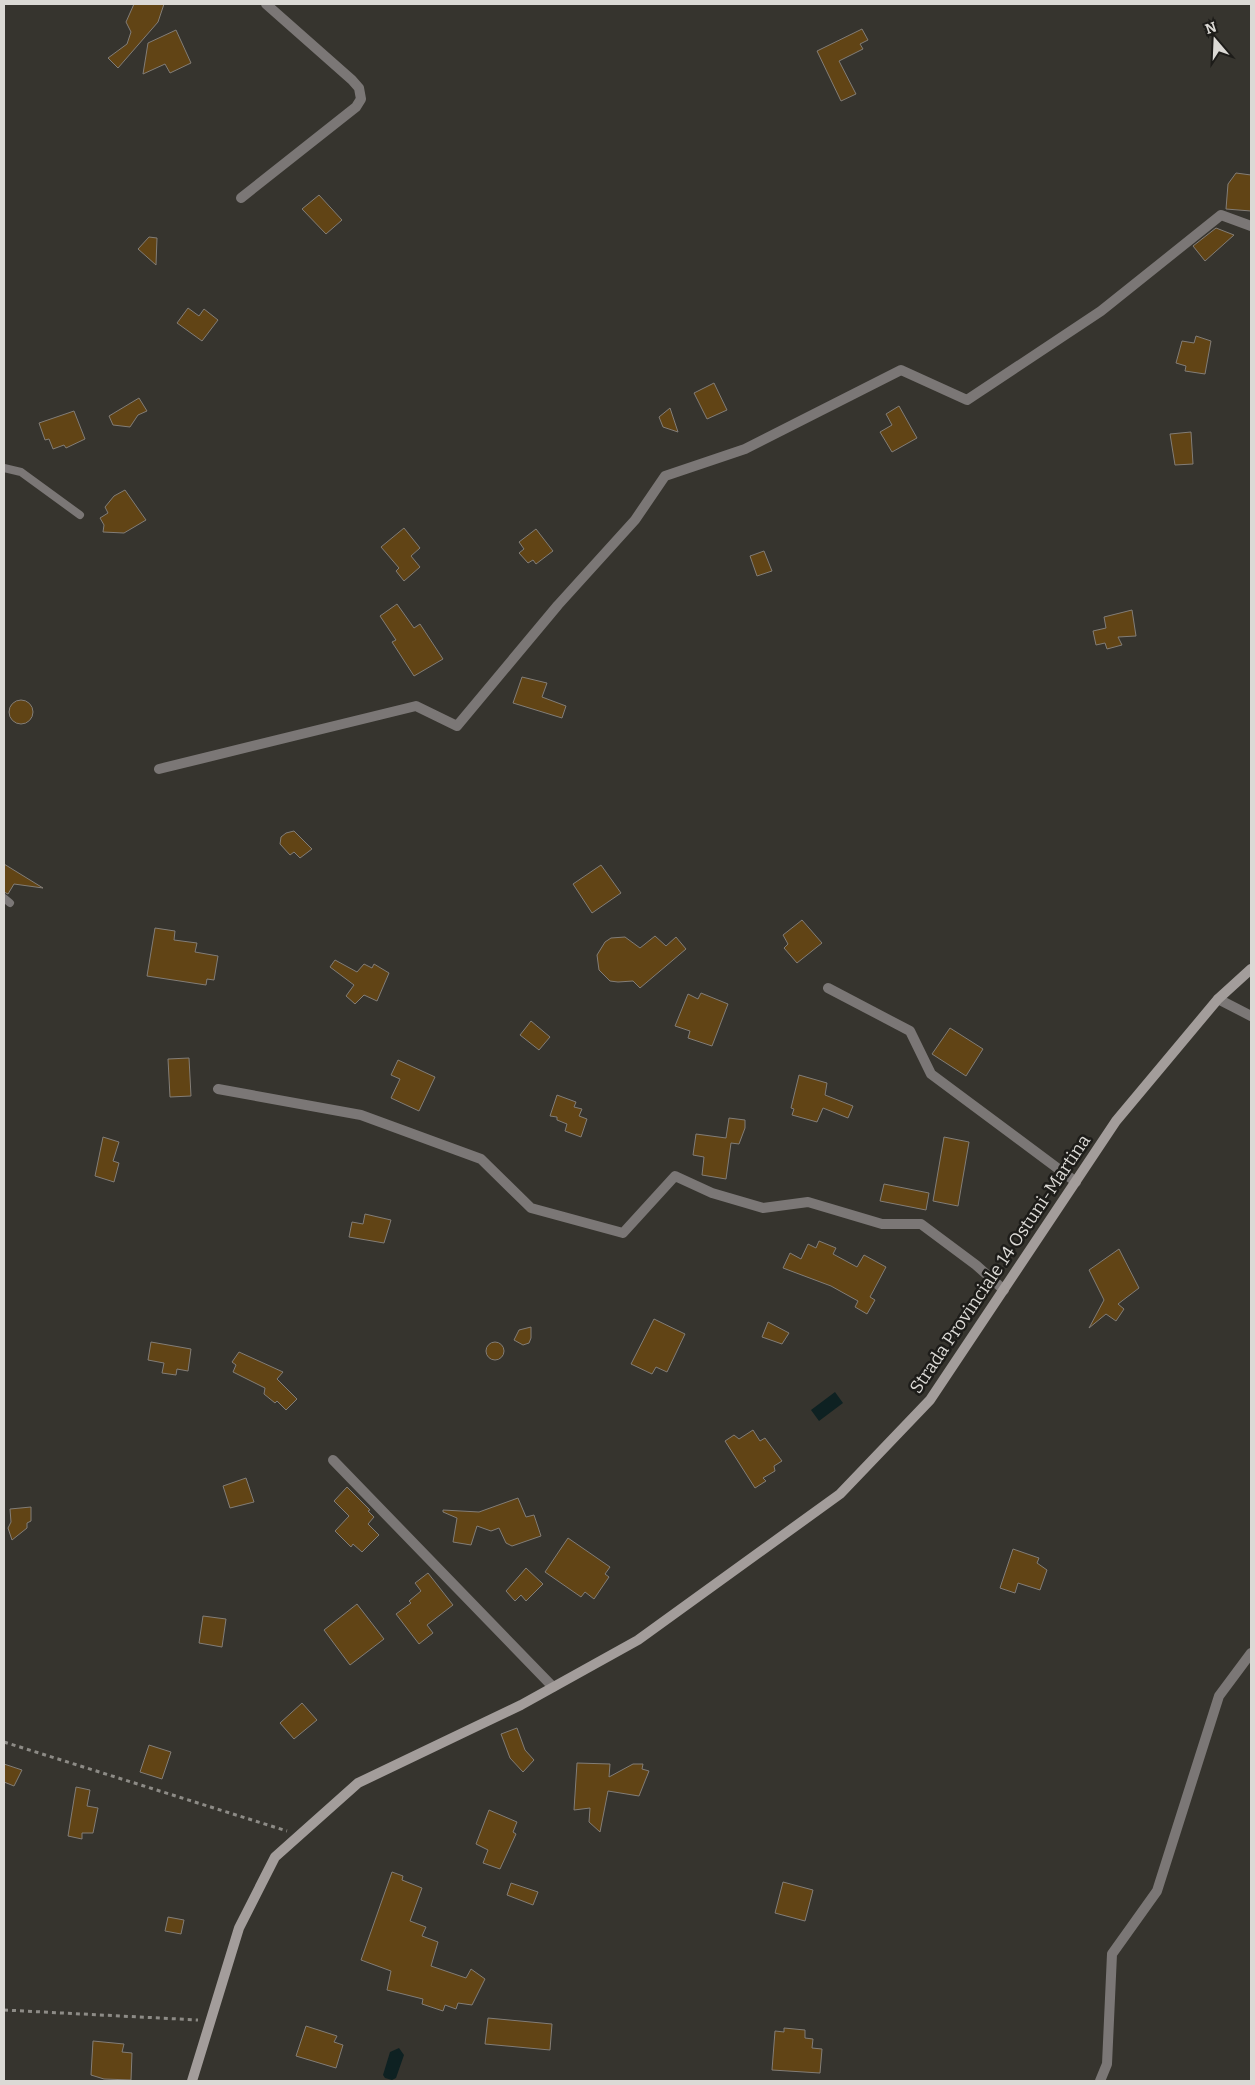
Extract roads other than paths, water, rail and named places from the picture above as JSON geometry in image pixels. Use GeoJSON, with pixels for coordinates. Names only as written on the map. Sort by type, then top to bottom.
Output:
{"type":"FeatureCollection","features":[{"type":"Feature","properties":{"kind":"main road","name":"Strada Provinciale 14 Ostuni-Martina"},"geometry":{"type":"LineString","coordinates":[[192,2081],[239,1928],[275,1856],[358,1783],[522,1705],[638,1640],[840,1494],[930,1400],[1116,1121],[1218,999],[1251,969]]}},
{"type":"Feature","properties":{"kind":"street"},"geometry":{"type":"LineString","coordinates":[[240,198],[356,106],[361,99],[358,88],[352,80],[266,4]]}},
{"type":"Feature","properties":{"kind":"street"},"geometry":{"type":"LineString","coordinates":[[159,769],[416,706],[457,726],[558,605],[635,520],[665,476],[745,449],[901,370],[967,400],[1101,311],[1221,215],[1251,226]]}},
{"type":"Feature","properties":{"kind":"street"},"geometry":{"type":"LineString","coordinates":[[828,988],[910,1030],[930,1074],[1076,1182]]}},
{"type":"Feature","properties":{"kind":"street"},"geometry":{"type":"LineString","coordinates":[[1218,999],[1251,1016]]}},
{"type":"Feature","properties":{"kind":"street"},"geometry":{"type":"LineString","coordinates":[[218,1089],[361,1116],[481,1159],[531,1208],[623,1233],[675,1176],[712,1193],[763,1208],[808,1202],[882,1224],[921,1224],[976,1265],[1004,1290]]}},
{"type":"Feature","properties":{"kind":"street"},"geometry":{"type":"LineString","coordinates":[[333,1460],[553,1687]]}},
{"type":"Feature","properties":{"kind":"street"},"geometry":{"type":"LineString","coordinates":[[1100,2081],[1107,2064],[1112,1954],[1157,1891],[1219,1696],[1251,1653]]}},
{"type":"Feature","properties":{"kind":"lane"},"geometry":{"type":"LineString","coordinates":[[4,468],[21,472],[80,515]]}},
{"type":"Feature","properties":{"kind":"water"},"geometry":{"type":"Polygon","coordinates":[[[835,1392],[843,1403],[819,1421],[811,1410],[835,1392]]]}},
{"type":"Feature","properties":{"kind":"water"},"geometry":{"type":"Polygon","coordinates":[[[399,2048],[404,2055],[396,2078],[392,2080],[385,2078],[383,2075],[390,2052],[399,2048]]]}}]}
